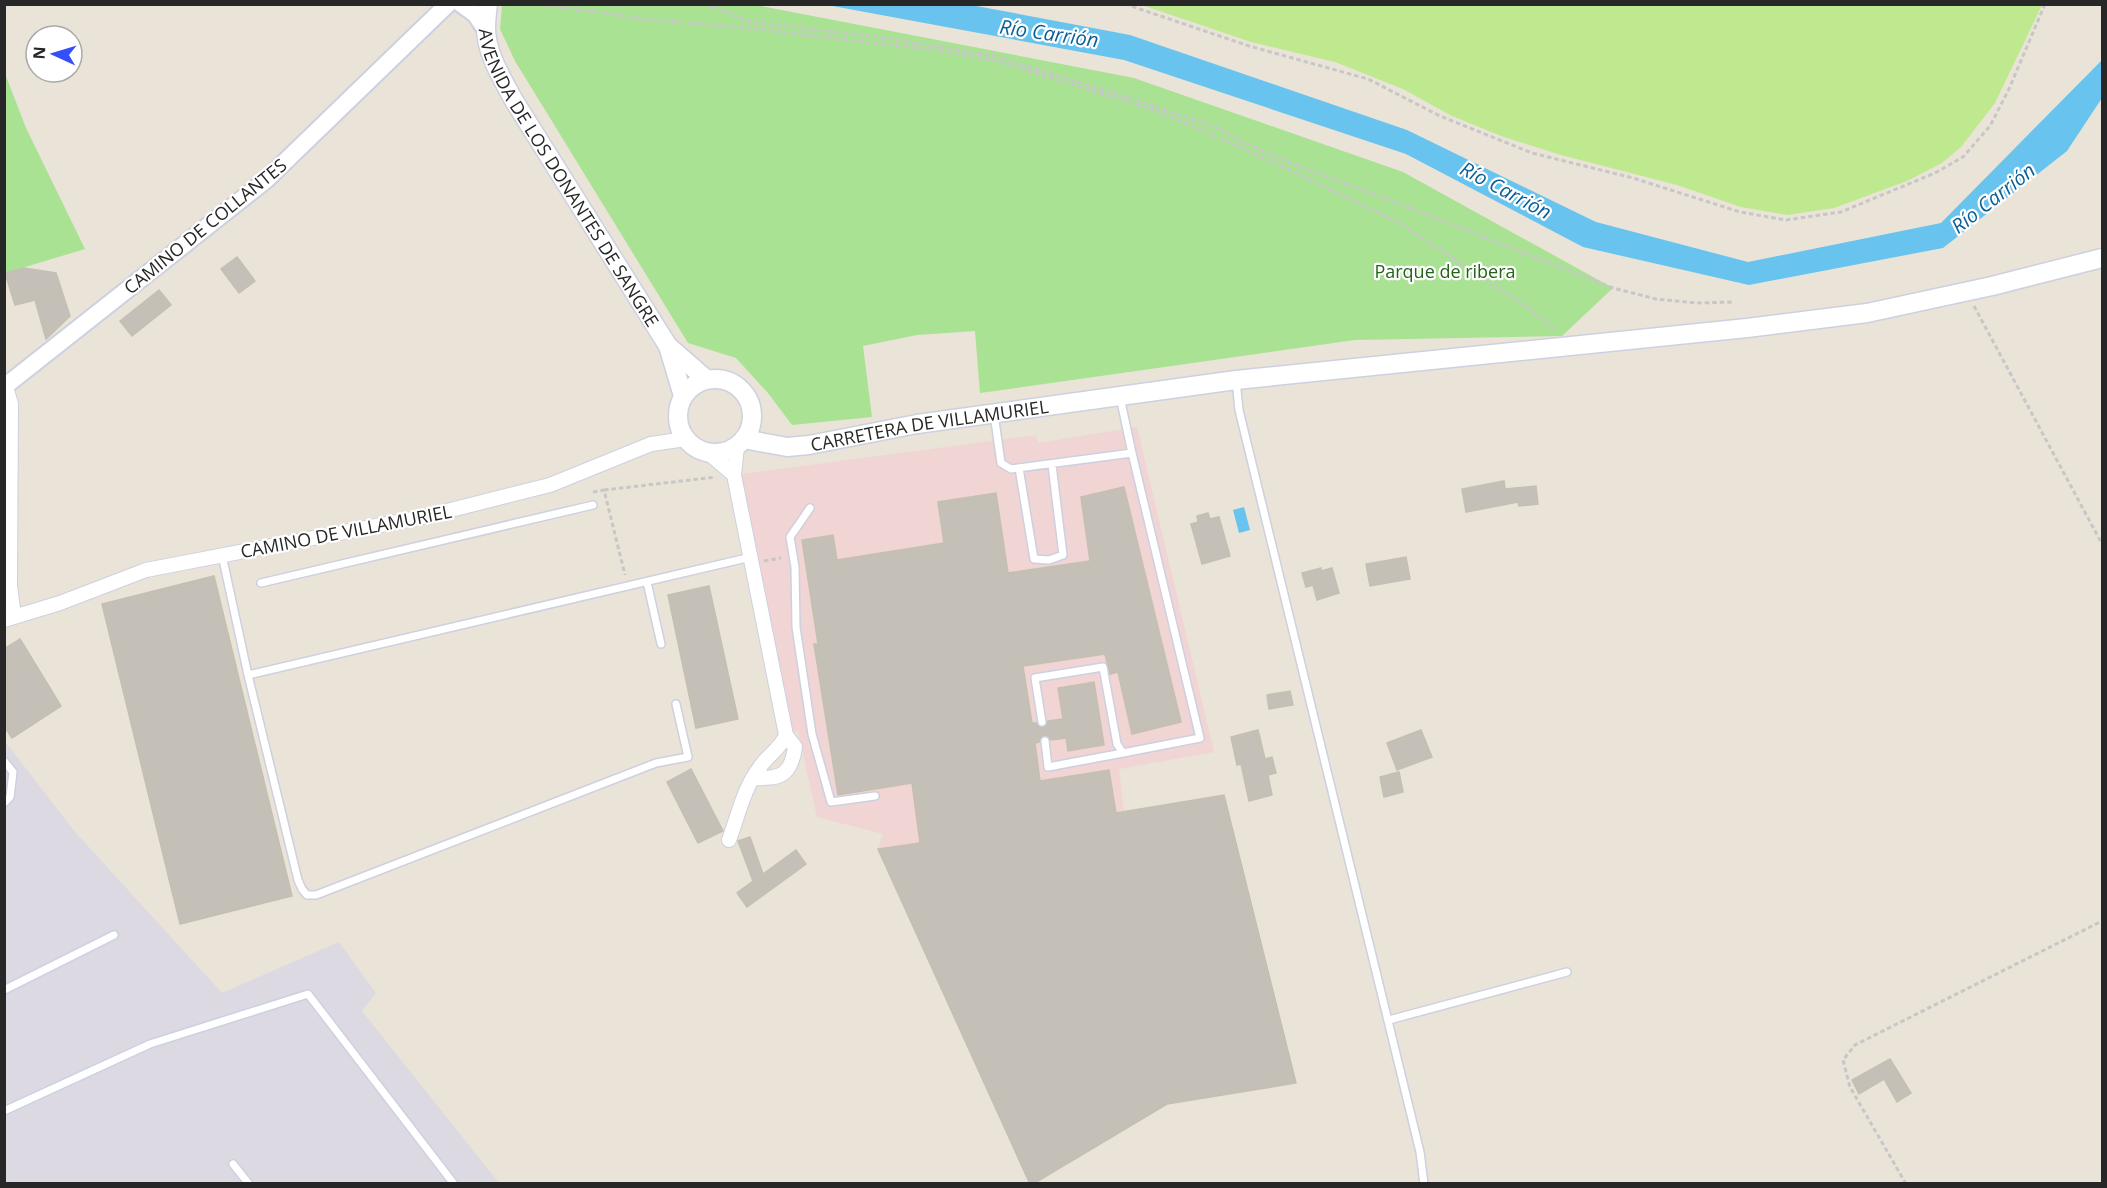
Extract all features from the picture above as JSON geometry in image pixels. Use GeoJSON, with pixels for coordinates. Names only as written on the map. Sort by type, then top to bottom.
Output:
{"type":"FeatureCollection","features":[{"type":"Feature","properties":{"kind":"main road","name":"AVENIDA DE LOS DONANTES DE SANGRE"},"geometry":{"type":"LineString","coordinates":[[488,4],[486,30],[488,43],[499,72],[513,99],[668,346],[683,396]]}},
{"type":"Feature","properties":{"kind":"main road","name":"CARRETERA DE VILLAMURIEL"},"geometry":{"type":"LineString","coordinates":[[740,443],[787,447],[809,445],[917,424],[1236,380],[1574,346],[1867,313],[1966,292],[2103,258]]}},
{"type":"Feature","properties":{"kind":"main road","name":"AVENIDA DE LOS DONANTES DE SANGRE"},"geometry":{"type":"LineString","coordinates":[[668,346],[706,379]]}},
{"type":"Feature","properties":{"kind":"main road"},"geometry":{"type":"LineString","coordinates":[[718,378],[728,381],[746,395],[751,405],[750,429],[740,443],[728,451],[707,452],[695,448],[686,440],[680,429],[677,418],[683,396],[697,383],[706,379],[718,378]]}},
{"type":"Feature","properties":{"kind":"main road","name":"CARRETERA DE VILLAMURIEL"},"geometry":{"type":"LineString","coordinates":[[752,417],[787,447]]}},
{"type":"Feature","properties":{"kind":"street","name":"CAMINO DE COLLANTES"},"geometry":{"type":"LineString","coordinates":[[5,387],[267,180],[448,4]]}},
{"type":"Feature","properties":{"kind":"street"},"geometry":{"type":"LineString","coordinates":[[461,4],[475,14],[486,30]]}},
{"type":"Feature","properties":{"kind":"street"},"geometry":{"type":"LineString","coordinates":[[5,387],[11,404],[9,618]]}},
{"type":"Feature","properties":{"kind":"street","name":"CAMINO DE VILLAMURIEL"},"geometry":{"type":"LineString","coordinates":[[9,618],[60,603],[146,570],[435,514],[550,485],[651,444],[686,440]]}},
{"type":"Feature","properties":{"kind":"street"},"geometry":{"type":"LineString","coordinates":[[740,443],[734,475],[786,735],[795,747],[793,764],[784,774],[771,778],[753,778]]}},
{"type":"Feature","properties":{"kind":"street"},"geometry":{"type":"LineString","coordinates":[[707,452],[734,475]]}},
{"type":"Feature","properties":{"kind":"street"},"geometry":{"type":"LineString","coordinates":[[729,840],[746,791],[753,778],[759,767],[783,742],[786,735]]}},
{"type":"Feature","properties":{"kind":"lane"},"geometry":{"type":"LineString","coordinates":[[1236,380],[1239,410],[1389,1020],[1420,1152],[1424,1184]]}},
{"type":"Feature","properties":{"kind":"lane"},"geometry":{"type":"LineString","coordinates":[[1045,741],[1048,767],[1200,738],[1120,397]]}},
{"type":"Feature","properties":{"kind":"lane"},"geometry":{"type":"LineString","coordinates":[[994,414],[1001,463],[1011,469],[1132,453]]}},
{"type":"Feature","properties":{"kind":"lane"},"geometry":{"type":"LineString","coordinates":[[1019,468],[1034,559],[1049,560],[1063,555],[1052,465]]}},
{"type":"Feature","properties":{"kind":"lane"},"geometry":{"type":"LineString","coordinates":[[261,583],[593,505]]}},
{"type":"Feature","properties":{"kind":"lane"},"geometry":{"type":"LineString","coordinates":[[810,508],[790,537],[795,567],[796,627],[812,734],[831,802],[875,796]]}},
{"type":"Feature","properties":{"kind":"lane"},"geometry":{"type":"LineString","coordinates":[[222,555],[248,675],[298,880],[307,894],[316,894],[413,858],[656,763],[688,757],[676,704]]}},
{"type":"Feature","properties":{"kind":"lane"},"geometry":{"type":"LineString","coordinates":[[248,675],[628,586],[752,560]]}},
{"type":"Feature","properties":{"kind":"lane"},"geometry":{"type":"LineString","coordinates":[[646,582],[661,644]]}},
{"type":"Feature","properties":{"kind":"lane"},"geometry":{"type":"LineString","coordinates":[[1042,722],[1035,678],[1103,667],[1117,744],[1123,753]]}},
{"type":"Feature","properties":{"kind":"lane"},"geometry":{"type":"LineString","coordinates":[[4,761],[13,772],[10,798],[4,802]]}},
{"type":"Feature","properties":{"kind":"lane"},"geometry":{"type":"LineString","coordinates":[[4,990],[114,935]]}},
{"type":"Feature","properties":{"kind":"lane"},"geometry":{"type":"LineString","coordinates":[[1389,1020],[1567,972]]}},
{"type":"Feature","properties":{"kind":"lane"},"geometry":{"type":"LineString","coordinates":[[4,1111],[150,1044],[308,994],[454,1184]]}},
{"type":"Feature","properties":{"kind":"lane"},"geometry":{"type":"LineString","coordinates":[[233,1164],[249,1184]]}},
{"type":"Feature","properties":{"kind":"path"},"geometry":{"type":"LineString","coordinates":[[538,4],[645,19],[882,43],[997,61],[1156,111],[1269,160],[1396,221],[1530,309],[1574,346]]}},
{"type":"Feature","properties":{"kind":"path"},"geometry":{"type":"LineString","coordinates":[[705,4],[750,22],[953,48],[994,56],[1218,128],[1243,142],[1296,165],[1613,288],[1656,300],[1696,303],[1733,302]]}},
{"type":"Feature","properties":{"kind":"path"},"geometry":{"type":"LineString","coordinates":[[1125,4],[1249,46],[1368,79],[1440,116],[1532,153],[1633,178],[1740,212],[1786,220],[1842,212],[1935,173],[1963,157],[1990,126],[2009,89],[2045,4]]}},
{"type":"Feature","properties":{"kind":"path"},"geometry":{"type":"LineString","coordinates":[[1966,292],[2103,544]]}},
{"type":"Feature","properties":{"kind":"path"},"geometry":{"type":"LineString","coordinates":[[593,492],[734,475]]}},
{"type":"Feature","properties":{"kind":"path"},"geometry":{"type":"LineString","coordinates":[[604,490],[628,586]]}},
{"type":"Feature","properties":{"kind":"path"},"geometry":{"type":"LineString","coordinates":[[752,560],[793,555]]}},
{"type":"Feature","properties":{"kind":"path"},"geometry":{"type":"LineString","coordinates":[[1906,1184],[1850,1087],[1843,1060],[1855,1045],[2103,921]]}},
{"type":"Feature","properties":{"kind":"shaded area"},"geometry":{"type":"Polygon","coordinates":[[[1137,427],[1214,752],[1119,769],[1124,812],[878,849],[883,834],[817,817],[798,731],[786,735],[734,475],[1036,435],[1038,443],[1137,427]]]}},
{"type":"Feature","properties":{"kind":"shaded area"},"geometry":{"type":"Polygon","coordinates":[[[4,740],[75,832],[222,993],[339,942],[376,993],[362,1011],[499,1183],[5,1183],[4,740]]]}},
{"type":"Feature","properties":{"kind":"green space"},"geometry":{"type":"Polygon","coordinates":[[[2042,4],[1995,103],[1961,147],[1942,163],[1907,181],[1834,208],[1787,215],[1741,207],[1677,185],[1561,155],[1501,136],[1450,115],[1403,89],[1335,62],[1251,42],[1142,5],[2042,4]]]}},
{"type":"Feature","properties":{"kind":"green space","name":"Parque de ribera"},"geometry":{"type":"Polygon","coordinates":[[[502,5],[756,5],[1134,78],[1403,172],[1613,288],[1562,336],[1355,340],[980,393],[975,331],[917,335],[863,346],[872,417],[792,425],[768,393],[736,358],[688,343],[515,61],[500,29],[502,5]]]}},
{"type":"Feature","properties":{"kind":"green space"},"geometry":{"type":"Polygon","coordinates":[[[4,71],[26,128],[85,249],[5,273],[4,71]]]}},
{"type":"Feature","properties":{"kind":"water","name":"Río Carrión"},"geometry":{"type":"Polygon","coordinates":[[[827,5],[971,5],[1130,35],[1407,130],[1596,222],[1748,262],[1941,223],[2102,60],[2102,98],[2067,151],[1943,248],[1749,285],[1583,247],[1406,154],[1124,60],[827,5]]]}},
{"type":"Feature","properties":{"kind":"water"},"geometry":{"type":"Polygon","coordinates":[[[1244,507],[1250,530],[1239,533],[1233,510],[1244,507]]]}},
{"type":"Feature","properties":{"kind":"building"},"geometry":{"type":"Polygon","coordinates":[[[237,257],[255,281],[239,293],[221,269],[237,257]]]}},
{"type":"Feature","properties":{"kind":"building"},"geometry":{"type":"Polygon","coordinates":[[[24,268],[56,273],[70,316],[46,339],[35,300],[15,305],[5,273],[24,268]]]}},
{"type":"Feature","properties":{"kind":"building"},"geometry":{"type":"Polygon","coordinates":[[[159,290],[171,305],[132,336],[120,321],[159,290]]]}},
{"type":"Feature","properties":{"kind":"building"},"geometry":{"type":"Polygon","coordinates":[[[1504,481],[1505,489],[1536,486],[1538,504],[1519,506],[1518,502],[1466,512],[1462,489],[1504,481]]]}},
{"type":"Feature","properties":{"kind":"building"},"geometry":{"type":"Polygon","coordinates":[[[1124,487],[1181,722],[1132,734],[1118,672],[1110,674],[1105,654],[1023,666],[1032,723],[1041,727],[1046,726],[1048,721],[1063,719],[1058,688],[1094,682],[1104,745],[1068,751],[1066,738],[1051,740],[1048,736],[1042,736],[1039,742],[1035,743],[1040,781],[1109,770],[1116,813],[1224,795],[1296,1083],[1167,1104],[1030,1184],[878,849],[920,843],[912,783],[838,795],[814,644],[818,644],[802,540],[833,535],[837,560],[944,543],[938,502],[996,493],[1008,573],[1090,561],[1081,497],[1124,487]]]}},
{"type":"Feature","properties":{"kind":"building"},"geometry":{"type":"Polygon","coordinates":[[[1208,513],[1210,519],[1219,517],[1230,556],[1202,564],[1191,524],[1198,522],[1197,516],[1208,513]]]}},
{"type":"Feature","properties":{"kind":"building"},"geometry":{"type":"Polygon","coordinates":[[[1406,557],[1410,579],[1370,586],[1366,564],[1406,557]]]}},
{"type":"Feature","properties":{"kind":"building"},"geometry":{"type":"Polygon","coordinates":[[[1321,568],[1321,571],[1332,568],[1339,593],[1317,600],[1313,585],[1306,587],[1302,573],[1321,568]]]}},
{"type":"Feature","properties":{"kind":"building"},"geometry":{"type":"Polygon","coordinates":[[[214,576],[292,896],[180,924],[102,604],[214,576]]]}},
{"type":"Feature","properties":{"kind":"building"},"geometry":{"type":"Polygon","coordinates":[[[709,586],[738,719],[696,728],[668,595],[709,586]]]}},
{"type":"Feature","properties":{"kind":"building"},"geometry":{"type":"Polygon","coordinates":[[[20,639],[61,706],[12,738],[4,726],[4,649],[20,639]]]}},
{"type":"Feature","properties":{"kind":"building"},"geometry":{"type":"Polygon","coordinates":[[[1290,691],[1293,705],[1269,709],[1267,695],[1290,691]]]}},
{"type":"Feature","properties":{"kind":"building"},"geometry":{"type":"Polygon","coordinates":[[[1258,730],[1265,759],[1272,757],[1276,773],[1268,775],[1272,795],[1249,801],[1241,764],[1237,765],[1231,737],[1258,730]]]}},
{"type":"Feature","properties":{"kind":"building"},"geometry":{"type":"Polygon","coordinates":[[[1421,730],[1432,757],[1397,770],[1387,743],[1421,730]]]}},
{"type":"Feature","properties":{"kind":"building"},"geometry":{"type":"Polygon","coordinates":[[[691,769],[723,831],[698,843],[667,782],[691,769]]]}},
{"type":"Feature","properties":{"kind":"building"},"geometry":{"type":"Polygon","coordinates":[[[1399,772],[1403,792],[1384,797],[1380,777],[1399,772]]]}},
{"type":"Feature","properties":{"kind":"building"},"geometry":{"type":"Polygon","coordinates":[[[750,837],[763,874],[796,850],[806,864],[747,907],[737,893],[753,881],[738,841],[750,837]]]}},
{"type":"Feature","properties":{"kind":"building"},"geometry":{"type":"Polygon","coordinates":[[[1890,1059],[1911,1093],[1897,1102],[1884,1079],[1859,1094],[1852,1080],[1890,1059]]]}}]}
